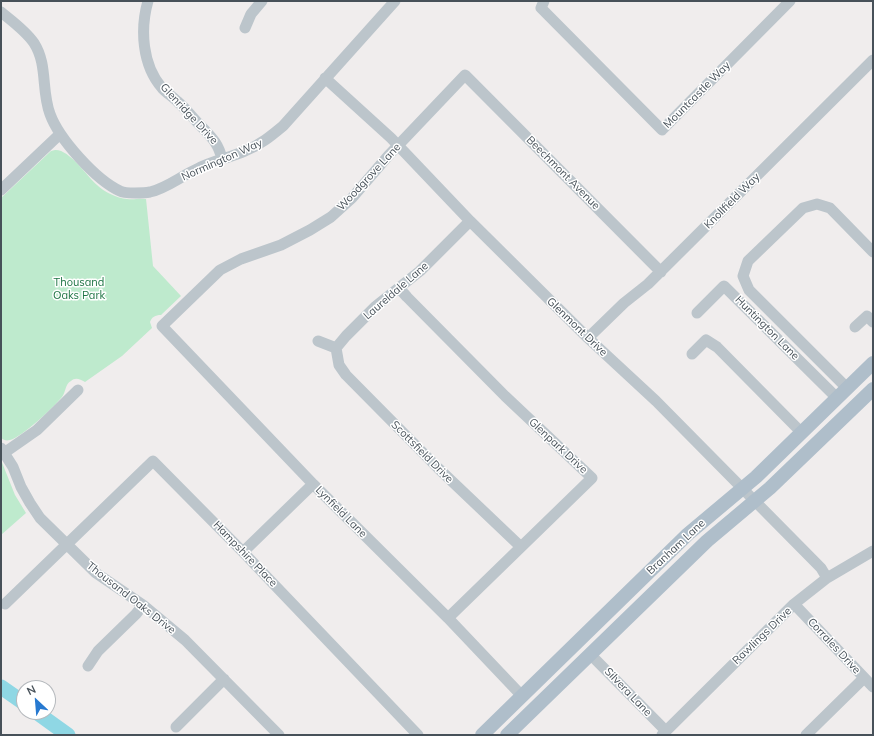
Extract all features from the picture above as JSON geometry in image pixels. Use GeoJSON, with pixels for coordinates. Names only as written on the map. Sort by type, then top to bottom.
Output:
{"type":"FeatureCollection","features":[{"type":"Feature","properties":{"kind":"main road","name":"Branham Lane"},"geometry":{"type":"LineString","coordinates":[[482,735],[688,534],[742,488],[802,433],[873,363]]}},
{"type":"Feature","properties":{"kind":"main road","name":"Branham Lane"},"geometry":{"type":"LineString","coordinates":[[507,735],[707,541],[770,488],[873,389]]}},
{"type":"Feature","properties":{"kind":"main road"},"geometry":{"type":"LineString","coordinates":[[522,696],[534,709]]}},
{"type":"Feature","properties":{"kind":"street","name":"Glenridge Drive"},"geometry":{"type":"LineString","coordinates":[[148,1],[144,14],[144,47],[153,75],[162,87],[180,103],[211,136],[219,148],[222,159]]}},
{"type":"Feature","properties":{"kind":"street"},"geometry":{"type":"LineString","coordinates":[[245,28],[251,14],[262,1]]}},
{"type":"Feature","properties":{"kind":"street","name":"Normington Way"},"geometry":{"type":"LineString","coordinates":[[1,12],[34,43],[42,62],[44,88],[50,114],[60,134],[87,166],[104,181],[121,192],[149,192],[165,187],[203,165],[246,151],[265,141],[283,126],[395,1]]}},
{"type":"Feature","properties":{"kind":"street","name":"Mountcastle Way"},"geometry":{"type":"LineString","coordinates":[[544,1],[541,8],[662,130],[790,1]]}},
{"type":"Feature","properties":{"kind":"street","name":"Knollfield Way"},"geometry":{"type":"LineString","coordinates":[[588,338],[624,303],[661,272],[873,60]]}},
{"type":"Feature","properties":{"kind":"street","name":"Beechmont Avenue"},"geometry":{"type":"LineString","coordinates":[[465,75],[661,272]]}},
{"type":"Feature","properties":{"kind":"street","name":"Woodgrove Lane"},"geometry":{"type":"LineString","coordinates":[[162,326],[220,270],[241,259],[281,245],[331,217],[352,198],[398,146],[465,75]]}},
{"type":"Feature","properties":{"kind":"street","name":"Glenmont Drive"},"geometry":{"type":"LineString","coordinates":[[325,78],[398,146],[470,221],[588,338],[656,401],[821,568],[827,578]]}},
{"type":"Feature","properties":{"kind":"street"},"geometry":{"type":"LineString","coordinates":[[1,190],[60,134]]}},
{"type":"Feature","properties":{"kind":"street"},"geometry":{"type":"LineString","coordinates":[[842,393],[749,290],[743,276],[748,261],[757,252],[803,208],[817,204],[830,208],[873,252]]}},
{"type":"Feature","properties":{"kind":"street","name":"Laureldale Lane"},"geometry":{"type":"LineString","coordinates":[[336,348],[376,306],[420,271],[470,221]]}},
{"type":"Feature","properties":{"kind":"street","name":"Huntington Lane"},"geometry":{"type":"LineString","coordinates":[[697,313],[724,286],[842,393]]}},
{"type":"Feature","properties":{"kind":"street","name":"Glenpark Drive"},"geometry":{"type":"LineString","coordinates":[[399,288],[505,396],[592,478],[448,618]]}},
{"type":"Feature","properties":{"kind":"street"},"geometry":{"type":"LineString","coordinates":[[855,327],[867,316],[873,322]]}},
{"type":"Feature","properties":{"kind":"street","name":"Lynfield Lane"},"geometry":{"type":"LineString","coordinates":[[162,326],[313,484],[448,618],[522,696]]}},
{"type":"Feature","properties":{"kind":"street"},"geometry":{"type":"LineString","coordinates":[[692,354],[706,340],[717,347],[802,433]]}},
{"type":"Feature","properties":{"kind":"street"},"geometry":{"type":"LineString","coordinates":[[318,342],[336,348]]}},
{"type":"Feature","properties":{"kind":"street","name":"Scottsfield Drive"},"geometry":{"type":"LineString","coordinates":[[336,348],[339,365],[346,375],[438,468],[521,547]]}},
{"type":"Feature","properties":{"kind":"street"},"geometry":{"type":"LineString","coordinates":[[3,450],[37,430],[78,390]]}},
{"type":"Feature","properties":{"kind":"street","name":"Thousand Oaks Drive"},"geometry":{"type":"LineString","coordinates":[[3,450],[13,467],[21,487],[40,518],[96,573],[143,605],[185,640],[279,735]]}},
{"type":"Feature","properties":{"kind":"street","name":"Hampshire Place"},"geometry":{"type":"LineString","coordinates":[[67,544],[153,461],[243,552],[418,735]]}},
{"type":"Feature","properties":{"kind":"street"},"geometry":{"type":"LineString","coordinates":[[243,552],[313,484]]}},
{"type":"Feature","properties":{"kind":"street"},"geometry":{"type":"LineString","coordinates":[[5,604],[67,544]]}},
{"type":"Feature","properties":{"kind":"street","name":"Rawlings Drive"},"geometry":{"type":"LineString","coordinates":[[664,733],[794,604],[827,578],[873,551]]}},
{"type":"Feature","properties":{"kind":"street","name":"Corrales Drive"},"geometry":{"type":"LineString","coordinates":[[794,604],[873,687]]}},
{"type":"Feature","properties":{"kind":"street"},"geometry":{"type":"LineString","coordinates":[[88,666],[98,651],[136,614],[143,605]]}},
{"type":"Feature","properties":{"kind":"street","name":"Silvera Lane"},"geometry":{"type":"LineString","coordinates":[[590,654],[664,733]]}},
{"type":"Feature","properties":{"kind":"street"},"geometry":{"type":"LineString","coordinates":[[806,735],[864,678]]}},
{"type":"Feature","properties":{"kind":"street"},"geometry":{"type":"LineString","coordinates":[[176,727],[224,679]]}},
{"type":"Feature","properties":{"kind":"green space","name":"Thousand Oaks Park"},"geometry":{"type":"Polygon","coordinates":[[[51,151],[60,151],[72,158],[100,188],[107,192],[123,198],[146,199],[153,266],[181,296],[161,315],[153,318],[150,322],[152,328],[122,356],[85,382],[74,379],[69,382],[62,397],[30,428],[15,438],[4,440],[1,438],[1,198],[51,151]]]}},
{"type":"Feature","properties":{"kind":"green space"},"geometry":{"type":"Polygon","coordinates":[[[1,460],[15,495],[26,513],[1,535],[1,460]]]}},
{"type":"Feature","properties":{"kind":"waterway"},"geometry":{"type":"LineString","coordinates":[[1,687],[16,697]]}},
{"type":"Feature","properties":{"kind":"waterway"},"geometry":{"type":"LineString","coordinates":[[47,720],[68,735]]}}]}
